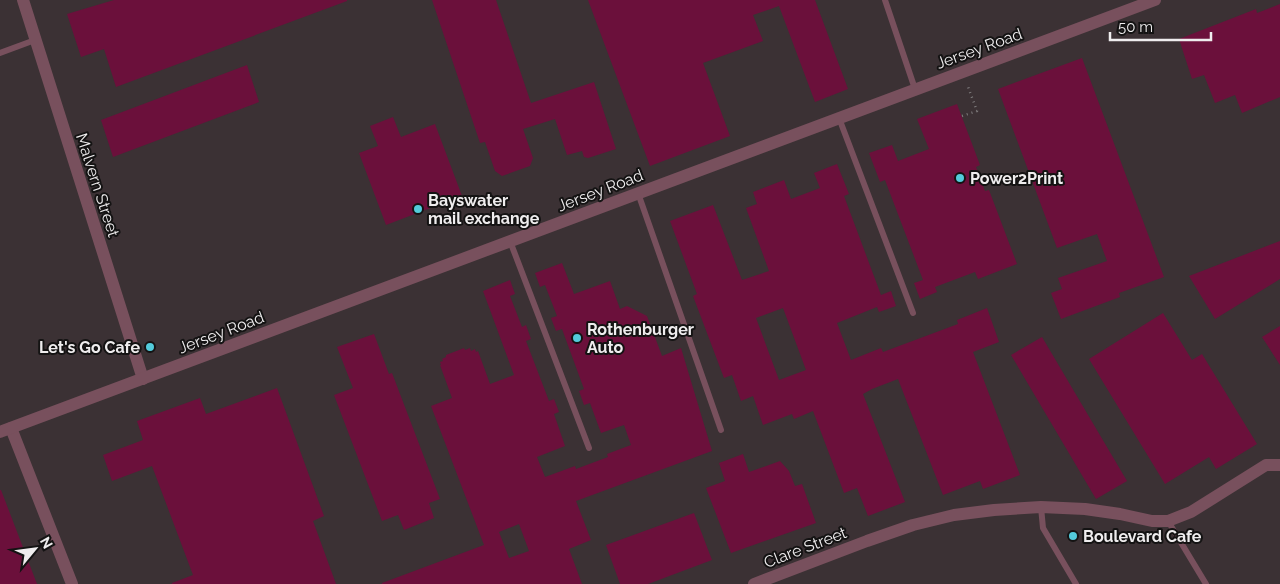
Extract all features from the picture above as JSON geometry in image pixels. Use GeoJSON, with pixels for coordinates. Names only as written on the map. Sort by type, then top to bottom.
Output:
{"type":"FeatureCollection","features":[{"type":"Feature","properties":{"kind":"street","name":"Malvern Street"},"geometry":{"type":"LineString","coordinates":[[23,0],[143,379]]}},
{"type":"Feature","properties":{"kind":"street","name":"Jersey Road"},"geometry":{"type":"LineString","coordinates":[[6,430],[1155,0]]}},
{"type":"Feature","properties":{"kind":"street"},"geometry":{"type":"LineString","coordinates":[[6,430],[72,584]]}},
{"type":"Feature","properties":{"kind":"street"},"geometry":{"type":"LineString","coordinates":[[1168,521],[1191,512],[1266,465],[1280,465]]}},
{"type":"Feature","properties":{"kind":"street","name":"Clare Street"},"geometry":{"type":"LineString","coordinates":[[754,584],[785,578],[867,541],[913,525],[954,515],[1041,507],[1085,509],[1152,521],[1168,521]]}},
{"type":"Feature","properties":{"kind":"lane"},"geometry":{"type":"LineString","coordinates":[[885,0],[915,89]]}},
{"type":"Feature","properties":{"kind":"lane"},"geometry":{"type":"LineString","coordinates":[[0,53],[35,40]]}},
{"type":"Feature","properties":{"kind":"lane"},"geometry":{"type":"LineString","coordinates":[[839,118],[913,313]]}},
{"type":"Feature","properties":{"kind":"lane"},"geometry":{"type":"LineString","coordinates":[[638,193],[722,430]]}},
{"type":"Feature","properties":{"kind":"lane"},"geometry":{"type":"LineString","coordinates":[[510,241],[589,448]]}},
{"type":"Feature","properties":{"kind":"lane"},"geometry":{"type":"LineString","coordinates":[[1041,507],[1043,528],[1076,584]]}},
{"type":"Feature","properties":{"kind":"lane"},"geometry":{"type":"LineString","coordinates":[[1168,521],[1206,584]]}},
{"type":"Feature","properties":{"kind":"path"},"geometry":{"type":"LineString","coordinates":[[962,71],[977,111],[962,116]]}},
{"type":"Feature","properties":{"kind":"shaded area"},"geometry":{"type":"Polygon","coordinates":[[[0,0],[1280,0],[1280,584],[0,584],[0,0]]]}},
{"type":"Feature","properties":{"kind":"building"},"geometry":{"type":"Polygon","coordinates":[[[114,0],[347,1],[116,87],[104,49],[81,57],[67,14],[114,0]]]}},
{"type":"Feature","properties":{"kind":"building"},"geometry":{"type":"Polygon","coordinates":[[[432,0],[496,0],[531,103],[594,82],[616,149],[588,158],[584,157],[582,151],[567,155],[555,119],[523,129],[533,158],[530,166],[502,176],[495,171],[485,142],[480,143],[432,0]]]}},
{"type":"Feature","properties":{"kind":"building"},"geometry":{"type":"Polygon","coordinates":[[[588,0],[815,0],[848,89],[815,102],[779,6],[753,15],[763,41],[703,63],[730,136],[650,166],[588,0]]]}},
{"type":"Feature","properties":{"kind":"building"},"geometry":{"type":"Polygon","coordinates":[[[1280,4],[1280,97],[1242,113],[1235,95],[1215,103],[1204,75],[1192,79],[1179,39],[1256,9],[1257,13],[1280,4]]]}},
{"type":"Feature","properties":{"kind":"building"},"geometry":{"type":"Polygon","coordinates":[[[1082,58],[1164,277],[1119,293],[1120,297],[1061,319],[1051,293],[1062,289],[1058,278],[1107,261],[1097,234],[1057,248],[998,89],[1082,58]]]}},
{"type":"Feature","properties":{"kind":"building"},"geometry":{"type":"Polygon","coordinates":[[[247,65],[259,102],[113,157],[101,120],[247,65]]]}},
{"type":"Feature","properties":{"kind":"building"},"geometry":{"type":"Polygon","coordinates":[[[957,104],[980,165],[976,167],[985,191],[989,190],[1017,264],[978,279],[975,272],[935,287],[937,292],[920,299],[914,283],[923,280],[885,180],[880,182],[869,153],[892,145],[898,161],[929,149],[917,119],[957,104]]]}},
{"type":"Feature","properties":{"kind":"building"},"geometry":{"type":"Polygon","coordinates":[[[393,117],[401,137],[435,124],[462,196],[386,225],[359,153],[378,146],[370,126],[393,117]]]}},
{"type":"Feature","properties":{"kind":"building"},"geometry":{"type":"Polygon","coordinates":[[[837,164],[849,194],[844,196],[881,295],[891,291],[896,306],[879,312],[877,307],[837,323],[851,360],[881,348],[883,352],[958,324],[957,320],[987,308],[999,342],[973,352],[1020,475],[983,489],[980,481],[943,495],[898,379],[863,394],[905,502],[868,516],[857,488],[844,493],[813,411],[794,419],[792,414],[763,425],[753,396],[741,401],[732,375],[724,378],[693,296],[697,294],[670,221],[713,205],[742,280],[769,271],[746,208],[757,204],[753,192],[784,180],[791,199],[820,188],[814,173],[837,164]],[[783,308],[756,318],[779,380],[806,370],[783,308]]]}},
{"type":"Feature","properties":{"kind":"building"},"geometry":{"type":"Polygon","coordinates":[[[1280,241],[1280,279],[1215,319],[1189,276],[1280,241]]]}},
{"type":"Feature","properties":{"kind":"building"},"geometry":{"type":"Polygon","coordinates":[[[562,263],[574,294],[610,281],[620,309],[627,306],[647,316],[662,356],[681,348],[712,451],[576,501],[591,540],[569,549],[582,584],[382,584],[484,545],[431,406],[452,398],[440,362],[443,361],[442,359],[446,355],[464,348],[465,350],[470,348],[471,351],[475,349],[476,352],[478,351],[490,384],[514,375],[483,291],[510,280],[515,294],[510,296],[522,327],[526,325],[531,339],[526,341],[549,401],[554,399],[559,412],[554,414],[565,446],[537,457],[545,477],[575,466],[576,469],[608,457],[607,454],[631,445],[624,425],[601,433],[590,403],[584,405],[579,391],[584,389],[562,329],[556,331],[551,318],[557,316],[545,285],[540,287],[535,273],[562,263]],[[519,524],[499,532],[509,558],[529,551],[519,524]]]}},
{"type":"Feature","properties":{"kind":"building"},"geometry":{"type":"Polygon","coordinates":[[[1163,313],[1192,360],[1202,354],[1257,444],[1216,469],[1209,457],[1165,484],[1089,359],[1163,313]]]}},
{"type":"Feature","properties":{"kind":"building"},"geometry":{"type":"Polygon","coordinates":[[[1280,326],[1280,365],[1262,337],[1280,326]]]}},
{"type":"Feature","properties":{"kind":"building"},"geometry":{"type":"Polygon","coordinates":[[[374,334],[389,374],[392,373],[440,499],[429,503],[434,518],[404,530],[398,515],[382,521],[334,395],[353,388],[337,347],[374,334]]]}},
{"type":"Feature","properties":{"kind":"building"},"geometry":{"type":"Polygon","coordinates":[[[1042,337],[1127,481],[1096,499],[1011,355],[1042,337]]]}},
{"type":"Feature","properties":{"kind":"building"},"geometry":{"type":"Polygon","coordinates":[[[277,388],[324,516],[313,521],[336,584],[172,584],[193,575],[152,466],[112,481],[103,455],[143,440],[137,421],[200,398],[206,414],[277,388]]]}},
{"type":"Feature","properties":{"kind":"building"},"geometry":{"type":"Polygon","coordinates":[[[743,454],[749,472],[780,461],[789,471],[795,486],[802,484],[816,523],[731,553],[706,488],[725,481],[719,463],[743,454]]]}},
{"type":"Feature","properties":{"kind":"building"},"geometry":{"type":"Polygon","coordinates":[[[1,490],[37,584],[0,584],[1,490]]]}},
{"type":"Feature","properties":{"kind":"building"},"geometry":{"type":"Polygon","coordinates":[[[694,513],[712,560],[648,584],[620,584],[606,545],[694,513]]]}},
{"type":"Feature","properties":{"kind":"place","name":"Power2Print"},"geometry":{"type":"Point","coordinates":[960,178]}},
{"type":"Feature","properties":{"kind":"place","name":"Bayswater mail exchange"},"geometry":{"type":"Point","coordinates":[418,209]}},
{"type":"Feature","properties":{"kind":"place","name":"Rothenburger Auto"},"geometry":{"type":"Point","coordinates":[577,338]}},
{"type":"Feature","properties":{"kind":"place","name":"Let's Go Cafe"},"geometry":{"type":"Point","coordinates":[150,347]}},
{"type":"Feature","properties":{"kind":"place","name":"Boulevard Cafe"},"geometry":{"type":"Point","coordinates":[1073,536]}}]}
